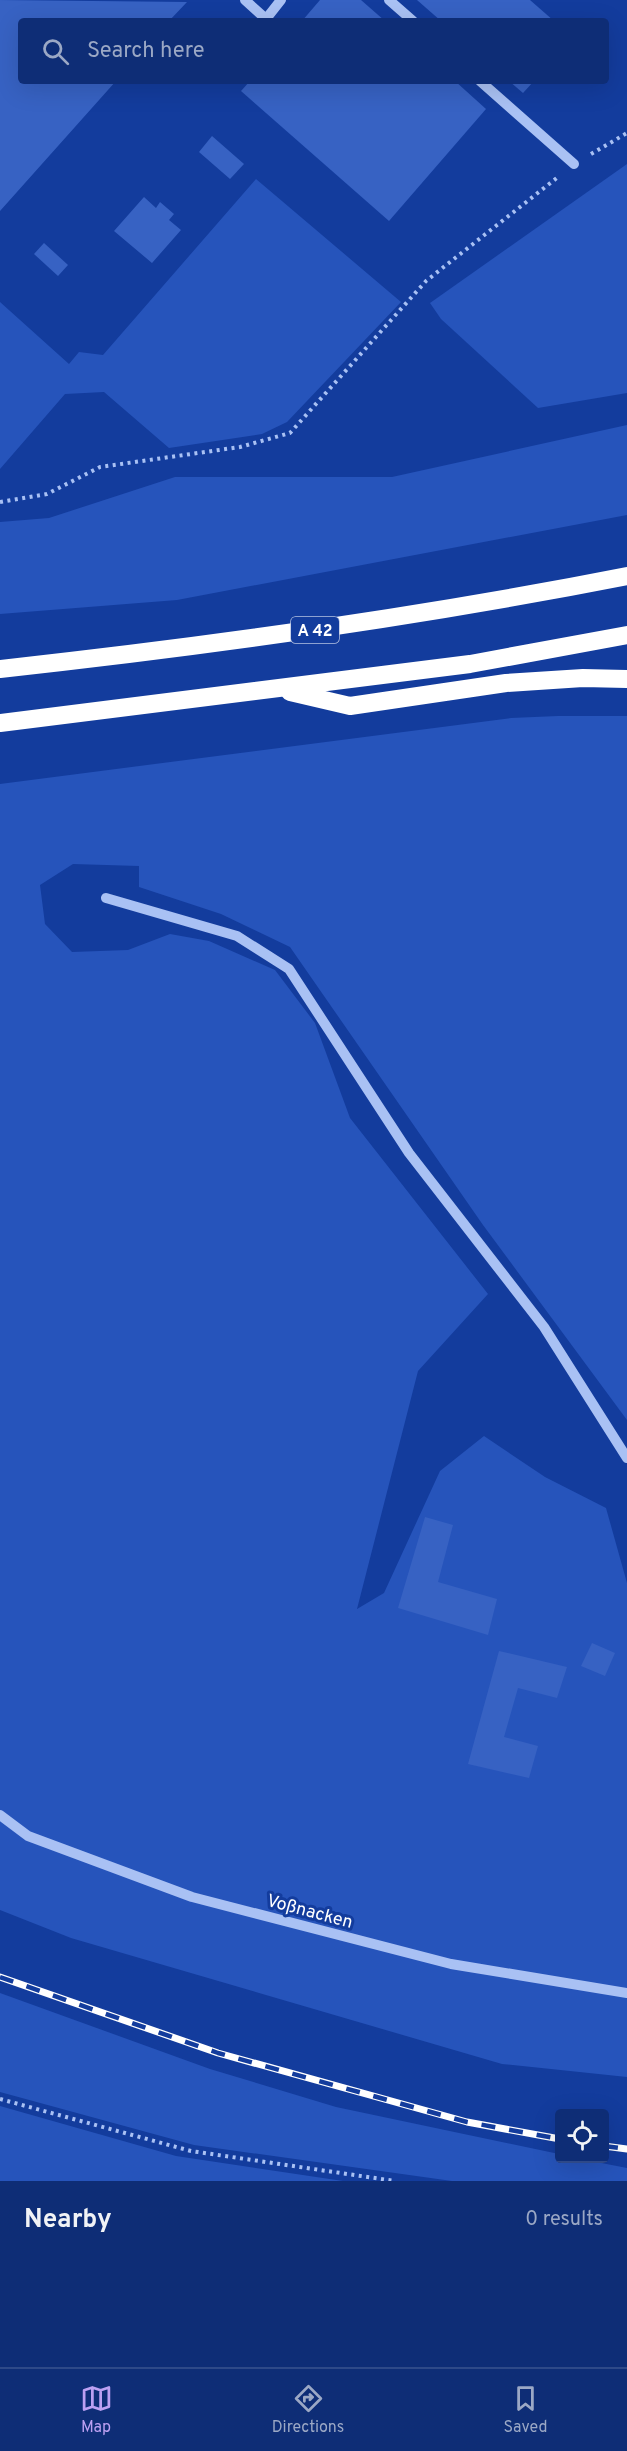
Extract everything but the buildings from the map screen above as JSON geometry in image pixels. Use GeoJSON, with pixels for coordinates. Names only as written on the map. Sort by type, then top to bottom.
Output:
{"type":"FeatureCollection","features":[{"type":"Feature","properties":{"kind":"highway","name":"A 42"},"geometry":{"type":"LineString","coordinates":[[0,669],[360,624],[627,576]]}},
{"type":"Feature","properties":{"kind":"highway"},"geometry":{"type":"LineString","coordinates":[[0,723],[470,664],[627,635]]}},
{"type":"Feature","properties":{"kind":"highway"},"geometry":{"type":"LineString","coordinates":[[277,689],[350,706],[506,682],[583,678],[627,679]]}},
{"type":"Feature","properties":{"kind":"lane"},"geometry":{"type":"LineString","coordinates":[[245,0],[265,18]]}},
{"type":"Feature","properties":{"kind":"lane"},"geometry":{"type":"LineString","coordinates":[[267,18],[281,0]]}},
{"type":"Feature","properties":{"kind":"lane"},"geometry":{"type":"LineString","coordinates":[[389,0],[410,18]]}},
{"type":"Feature","properties":{"kind":"lane"},"geometry":{"type":"LineString","coordinates":[[483,84],[574,164]]}},
{"type":"Feature","properties":{"kind":"lane"},"geometry":{"type":"LineString","coordinates":[[106,898],[237,936],[289,969],[409,1153],[544,1327],[627,1458]]}},
{"type":"Feature","properties":{"kind":"lane","name":"Voßnacken"},"geometry":{"type":"LineString","coordinates":[[0,1815],[28,1836],[192,1897],[451,1965],[627,1993]]}},
{"type":"Feature","properties":{"kind":"path"},"geometry":{"type":"LineString","coordinates":[[0,502],[47,494],[100,467],[240,447],[290,433],[426,281],[574,164],[627,133]]}},
{"type":"Feature","properties":{"kind":"path"},"geometry":{"type":"LineString","coordinates":[[0,2099],[190,2151],[395,2181]]}},
{"type":"Feature","properties":{"kind":"shaded area"},"geometry":{"type":"Polygon","coordinates":[[[627,164],[627,393],[538,408],[441,319],[430,303],[627,164]]]}},
{"type":"Feature","properties":{"kind":"shaded area"},"geometry":{"type":"Polygon","coordinates":[[[256,179],[401,302],[287,422],[262,434],[169,448],[104,392],[65,394],[0,469],[0,302],[69,364],[79,352],[103,355],[256,179]]]}},
{"type":"Feature","properties":{"kind":"shaded area"},"geometry":{"type":"Polygon","coordinates":[[[627,425],[627,515],[177,600],[0,614],[0,522],[49,518],[175,477],[392,477],[627,425]]]}},
{"type":"Feature","properties":{"kind":"shaded area"},"geometry":{"type":"Polygon","coordinates":[[[627,716],[627,1420],[483,1225],[290,947],[221,914],[139,887],[139,866],[73,864],[40,885],[45,924],[72,952],[128,950],[170,934],[209,941],[275,970],[315,1023],[350,1118],[488,1294],[418,1371],[357,1609],[384,1593],[440,1471],[484,1436],[545,1477],[606,1508],[627,1583],[627,2077],[502,2064],[71,1938],[0,1910],[0,784],[511,718],[627,716]]]}},
{"type":"Feature","properties":{"kind":"shaded area"},"geometry":{"type":"Polygon","coordinates":[[[0,1993],[210,2069],[336,2107],[555,2153],[555,2163],[601,2163],[627,2168],[627,2181],[452,2181],[194,2145],[0,2092],[0,1993]]]}},
{"type":"Feature","properties":{"kind":"shaded area"},"geometry":{"type":"Polygon","coordinates":[[[0,2106],[176,2156],[343,2181],[0,2181],[0,2106]]]}},
{"type":"Feature","properties":{"kind":"railway"},"geometry":{"type":"LineString","coordinates":[[0,1977],[218,2053],[467,2122],[555,2138]]}},
{"type":"Feature","properties":{"kind":"railway"},"geometry":{"type":"LineString","coordinates":[[609,2147],[627,2149]]}}]}
